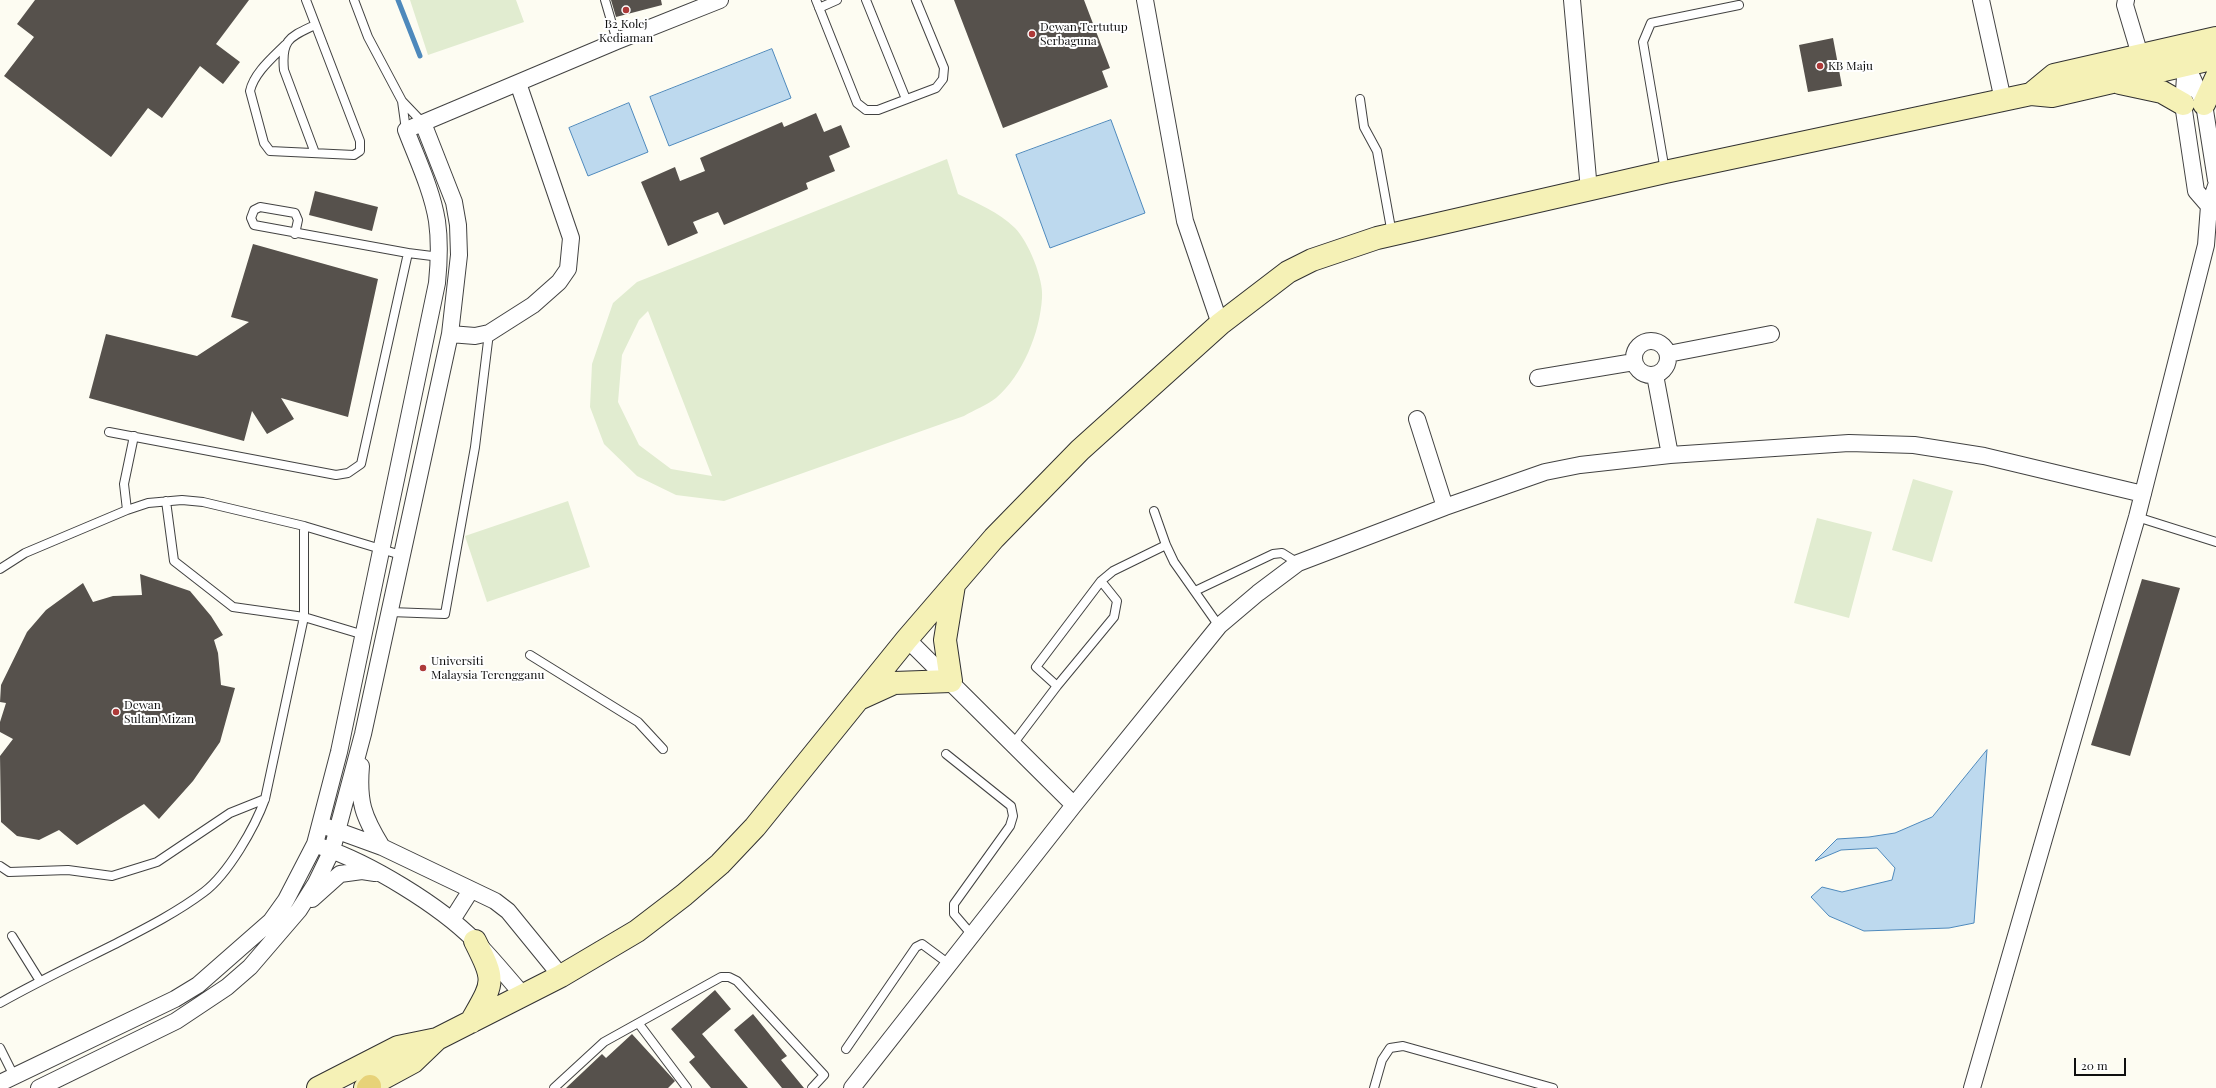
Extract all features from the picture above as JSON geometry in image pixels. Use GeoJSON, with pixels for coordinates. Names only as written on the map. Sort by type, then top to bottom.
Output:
{"type":"FeatureCollection","features":[{"type":"Feature","properties":{"kind":"main road"},"geometry":{"type":"LineString","coordinates":[[318,1088],[398,1047],[437,1039],[561,976],[637,931],[684,895],[720,864],[755,827],[907,639],[994,538],[1080,450],[1220,324],[1288,272],[1312,260],[1393,234],[1665,172],[2031,94],[2052,96],[2107,81],[2184,55],[2216,38]]}},
{"type":"Feature","properties":{"kind":"main road"},"geometry":{"type":"LineString","coordinates":[[2031,94],[2054,75],[2140,55],[2184,55],[2216,58]]}},
{"type":"Feature","properties":{"kind":"main road"},"geometry":{"type":"LineString","coordinates":[[2107,81],[2162,92],[2194,104],[2216,78]]}},
{"type":"Feature","properties":{"kind":"main road"},"geometry":{"type":"LineString","coordinates":[[857,700],[894,683],[950,681],[945,640],[954,584]]}},
{"type":"Feature","properties":{"kind":"main road"},"geometry":{"type":"LineString","coordinates":[[471,1022],[491,986],[489,968],[475,941]]}},
{"type":"Feature","properties":{"kind":"main road"},"geometry":{"type":"LineString","coordinates":[[368,1087],[413,1062],[437,1039]]}},
{"type":"Feature","properties":{"kind":"street"},"geometry":{"type":"LineString","coordinates":[[7,1080],[175,999],[198,985],[271,921],[286,900],[315,844],[322,825],[383,549],[437,283],[440,257],[437,221],[430,193],[406,130],[617,41],[720,0]]}},
{"type":"Feature","properties":{"kind":"street"},"geometry":{"type":"LineString","coordinates":[[1145,0],[1185,221],[1220,324]]}},
{"type":"Feature","properties":{"kind":"street"},"geometry":{"type":"LineString","coordinates":[[1572,0],[1589,190]]}},
{"type":"Feature","properties":{"kind":"street"},"geometry":{"type":"LineString","coordinates":[[1981,0],[2003,100]]}},
{"type":"Feature","properties":{"kind":"street"},"geometry":{"type":"LineString","coordinates":[[2126,0],[2125,5],[2140,55]]}},
{"type":"Feature","properties":{"kind":"street"},"geometry":{"type":"LineString","coordinates":[[2184,55],[2194,104],[2210,143],[2216,180]]}},
{"type":"Feature","properties":{"kind":"street"},"geometry":{"type":"LineString","coordinates":[[2184,55],[2194,104],[2189,146],[2196,191],[2209,206]]}},
{"type":"Feature","properties":{"kind":"street"},"geometry":{"type":"LineString","coordinates":[[450,334],[475,336],[489,333],[529,308],[559,282],[568,269],[571,238],[518,83]]}},
{"type":"Feature","properties":{"kind":"street"},"geometry":{"type":"LineString","coordinates":[[299,910],[316,883],[332,850],[338,830],[363,734],[450,334],[459,255],[458,225],[454,202],[424,123]]}},
{"type":"Feature","properties":{"kind":"street"},"geometry":{"type":"LineString","coordinates":[[2189,146],[2210,143]]}},
{"type":"Feature","properties":{"kind":"street"},"geometry":{"type":"LineString","coordinates":[[1972,1088],[2137,517],[2211,247],[2209,206],[2216,186]]}},
{"type":"Feature","properties":{"kind":"street"},"geometry":{"type":"LineString","coordinates":[[1668,354],[1771,334]]}},
{"type":"Feature","properties":{"kind":"street"},"geometry":{"type":"LineString","coordinates":[[1647,341],[1660,344],[1668,354],[1666,367],[1655,375],[1642,373],[1634,362],[1636,349],[1647,341]]}},
{"type":"Feature","properties":{"kind":"street"},"geometry":{"type":"LineString","coordinates":[[1538,378],[1634,362]]}},
{"type":"Feature","properties":{"kind":"street"},"geometry":{"type":"LineString","coordinates":[[1655,375],[1670,455]]}},
{"type":"Feature","properties":{"kind":"street"},"geometry":{"type":"LineString","coordinates":[[1417,419],[1445,506]]}},
{"type":"Feature","properties":{"kind":"street"},"geometry":{"type":"LineString","coordinates":[[852,1088],[1074,806],[1219,626],[1258,593],[1298,563],[1445,506],[1545,472],[1580,465],[1670,455],[1849,443],[1914,445],[1984,456],[2143,494]]}},
{"type":"Feature","properties":{"kind":"street"},"geometry":{"type":"LineString","coordinates":[[907,639],[1074,806]]}},
{"type":"Feature","properties":{"kind":"street"},"geometry":{"type":"LineString","coordinates":[[363,734],[360,784],[362,805],[366,820],[382,847]]}},
{"type":"Feature","properties":{"kind":"street"},"geometry":{"type":"LineString","coordinates":[[322,825],[382,847],[495,901],[508,911],[561,976]]}},
{"type":"Feature","properties":{"kind":"street"},"geometry":{"type":"LineString","coordinates":[[315,844],[332,850],[384,875],[452,920],[475,941],[523,996]]}},
{"type":"Feature","properties":{"kind":"street"},"geometry":{"type":"LineString","coordinates":[[39,1088],[176,1021],[221,991],[250,967],[299,910],[340,874],[362,871],[384,875]]}},
{"type":"Feature","properties":{"kind":"street"},"geometry":{"type":"LineString","coordinates":[[452,920],[472,890]]}},
{"type":"Feature","properties":{"kind":"lane"},"geometry":{"type":"LineString","coordinates":[[306,0],[360,141],[360,151],[354,155],[270,151],[264,142],[250,91],[252,84],[267,62],[285,45],[290,38],[315,25]]}},
{"type":"Feature","properties":{"kind":"lane"},"geometry":{"type":"LineString","coordinates":[[354,0],[368,37],[402,101],[424,123]]}},
{"type":"Feature","properties":{"kind":"lane"},"geometry":{"type":"LineString","coordinates":[[605,0],[617,41]]}},
{"type":"Feature","properties":{"kind":"lane"},"geometry":{"type":"LineString","coordinates":[[837,0],[818,4],[857,103],[866,110],[878,110],[936,88],[943,79],[944,68],[916,0]]}},
{"type":"Feature","properties":{"kind":"lane"},"geometry":{"type":"LineString","coordinates":[[866,0],[906,99]]}},
{"type":"Feature","properties":{"kind":"lane"},"geometry":{"type":"LineString","coordinates":[[1665,172],[1643,42],[1651,23],[1739,5]]}},
{"type":"Feature","properties":{"kind":"lane"},"geometry":{"type":"LineString","coordinates":[[285,45],[282,56],[284,70],[315,153]]}},
{"type":"Feature","properties":{"kind":"lane"},"geometry":{"type":"LineString","coordinates":[[1360,99],[1364,127],[1377,151],[1393,234]]}},
{"type":"Feature","properties":{"kind":"lane"},"geometry":{"type":"LineString","coordinates":[[402,101],[406,130]]}},
{"type":"Feature","properties":{"kind":"lane"},"geometry":{"type":"LineString","coordinates":[[295,234],[298,220],[295,213],[260,207],[254,210],[251,218],[254,225],[295,234],[440,257]]}},
{"type":"Feature","properties":{"kind":"lane"},"geometry":{"type":"LineString","coordinates":[[109,432],[336,475],[348,473],[361,464],[408,253]]}},
{"type":"Feature","properties":{"kind":"lane"},"geometry":{"type":"LineString","coordinates":[[390,612],[445,614],[475,447],[489,333]]}},
{"type":"Feature","properties":{"kind":"lane"},"geometry":{"type":"LineString","coordinates":[[127,510],[124,484],[134,436]]}},
{"type":"Feature","properties":{"kind":"lane"},"geometry":{"type":"LineString","coordinates":[[0,569],[25,553],[127,510],[148,503],[182,500],[203,502],[304,526],[401,555]]}},
{"type":"Feature","properties":{"kind":"lane"},"geometry":{"type":"LineString","coordinates":[[166,501],[174,561],[233,608],[304,617],[364,635]]}},
{"type":"Feature","properties":{"kind":"lane"},"geometry":{"type":"LineString","coordinates":[[1154,511],[1166,545],[1174,562],[1219,626]]}},
{"type":"Feature","properties":{"kind":"lane"},"geometry":{"type":"LineString","coordinates":[[2137,517],[2216,542]]}},
{"type":"Feature","properties":{"kind":"lane"},"geometry":{"type":"LineString","coordinates":[[0,1003],[40,981],[156,923],[205,892],[223,872],[258,820],[266,799],[304,617],[304,526]]}},
{"type":"Feature","properties":{"kind":"lane"},"geometry":{"type":"LineString","coordinates":[[1057,686],[1036,667],[1100,581],[1113,571],[1166,545]]}},
{"type":"Feature","properties":{"kind":"lane"},"geometry":{"type":"LineString","coordinates":[[1196,592],[1273,554],[1282,553],[1298,563]]}},
{"type":"Feature","properties":{"kind":"lane"},"geometry":{"type":"LineString","coordinates":[[1013,744],[1057,686],[1114,617],[1117,601],[1100,581]]}},
{"type":"Feature","properties":{"kind":"lane"},"geometry":{"type":"LineString","coordinates":[[530,655],[638,722],[663,750]]}},
{"type":"Feature","properties":{"kind":"lane"},"geometry":{"type":"LineString","coordinates":[[946,754],[1011,806],[1013,816],[1010,826],[954,904],[954,914],[972,935]]}},
{"type":"Feature","properties":{"kind":"lane"},"geometry":{"type":"LineString","coordinates":[[0,866],[9,872],[68,870],[112,876],[157,862],[230,813],[266,799]]}},
{"type":"Feature","properties":{"kind":"lane"},"geometry":{"type":"LineString","coordinates":[[12,936],[40,981]]}},
{"type":"Feature","properties":{"kind":"lane"},"geometry":{"type":"LineString","coordinates":[[846,1049],[916,947],[922,944],[949,964]]}},
{"type":"Feature","properties":{"kind":"lane"},"geometry":{"type":"LineString","coordinates":[[554,1088],[604,1042],[639,1024],[721,977],[729,977],[737,981],[824,1075],[812,1088]]}},
{"type":"Feature","properties":{"kind":"lane"},"geometry":{"type":"LineString","coordinates":[[639,1024],[687,1088]]}},
{"type":"Feature","properties":{"kind":"lane"},"geometry":{"type":"LineString","coordinates":[[1374,1088],[1382,1060],[1390,1048],[1403,1046],[1553,1088]]}},
{"type":"Feature","properties":{"kind":"lane"},"geometry":{"type":"LineString","coordinates":[[0,1048],[7,1080]]}},
{"type":"Feature","properties":{"kind":"green space"},"geometry":{"type":"Polygon","coordinates":[[[410,0],[516,0],[524,22],[428,55],[410,0]]]}},
{"type":"Feature","properties":{"kind":"green space"},"geometry":{"type":"Polygon","coordinates":[[[947,159],[958,194],[981,205],[1009,222],[1020,234],[1030,251],[1038,271],[1042,298],[1041,311],[1034,339],[1022,365],[1006,388],[992,401],[964,416],[724,501],[676,495],[637,476],[604,444],[590,407],[592,364],[613,303],[637,282],[947,159]],[[648,311],[639,320],[622,355],[618,402],[639,445],[671,469],[712,476],[648,311]]]}},
{"type":"Feature","properties":{"kind":"green space"},"geometry":{"type":"Polygon","coordinates":[[[1913,479],[1953,491],[1932,562],[1892,550],[1913,479]]]}},
{"type":"Feature","properties":{"kind":"green space"},"geometry":{"type":"Polygon","coordinates":[[[568,501],[590,567],[487,602],[465,536],[568,501]]]}},
{"type":"Feature","properties":{"kind":"green space"},"geometry":{"type":"Polygon","coordinates":[[[1817,518],[1872,532],[1849,618],[1794,603],[1817,518]]]}},
{"type":"Feature","properties":{"kind":"water"},"geometry":{"type":"Polygon","coordinates":[[[772,49],[791,98],[669,146],[650,97],[772,49]]]}},
{"type":"Feature","properties":{"kind":"water"},"geometry":{"type":"Polygon","coordinates":[[[629,103],[648,152],[588,176],[569,128],[629,103]]]}},
{"type":"Feature","properties":{"kind":"water"},"geometry":{"type":"Polygon","coordinates":[[[1111,120],[1145,213],[1050,248],[1016,155],[1111,120]]]}},
{"type":"Feature","properties":{"kind":"water"},"geometry":{"type":"Polygon","coordinates":[[[1987,750],[1974,923],[1949,928],[1864,931],[1829,916],[1811,897],[1822,887],[1842,892],[1892,880],[1895,868],[1877,848],[1841,850],[1815,861],[1837,839],[1869,837],[1895,833],[1932,817],[1987,750]]]}},
{"type":"Feature","properties":{"kind":"building"},"geometry":{"type":"Polygon","coordinates":[[[35,0],[249,0],[216,44],[240,62],[223,84],[200,66],[162,118],[148,108],[111,157],[4,76],[34,37],[17,24],[35,0]]]}},
{"type":"Feature","properties":{"kind":"building","name":"B2 Kolej Kediaman"},"geometry":{"type":"Polygon","coordinates":[[[611,0],[661,0],[662,5],[616,17],[611,0]]]}},
{"type":"Feature","properties":{"kind":"building","name":"Dewan Tertutup Serbaguna"},"geometry":{"type":"Polygon","coordinates":[[[954,0],[1084,0],[1110,68],[1102,71],[1108,87],[1003,128],[954,0]]]}},
{"type":"Feature","properties":{"kind":"building","name":"KB Maju"},"geometry":{"type":"Polygon","coordinates":[[[1833,38],[1842,86],[1808,92],[1799,45],[1833,38]]]}},
{"type":"Feature","properties":{"kind":"building"},"geometry":{"type":"Polygon","coordinates":[[[816,113],[824,132],[841,125],[850,147],[829,156],[835,171],[806,183],[808,189],[724,225],[718,212],[693,222],[698,233],[668,246],[641,182],[675,167],[680,181],[705,171],[700,158],[782,122],[784,127],[816,113]]]}},
{"type":"Feature","properties":{"kind":"building"},"geometry":{"type":"Polygon","coordinates":[[[315,191],[378,207],[372,231],[309,215],[315,191]]]}},
{"type":"Feature","properties":{"kind":"building"},"geometry":{"type":"Polygon","coordinates":[[[253,244],[378,279],[348,417],[281,398],[294,419],[267,434],[252,411],[244,441],[89,398],[106,334],[197,356],[249,322],[231,317],[253,244]]]}},
{"type":"Feature","properties":{"kind":"building","name":"Dewan Sultan Mizan"},"geometry":{"type":"Polygon","coordinates":[[[140,574],[190,591],[211,616],[223,635],[214,640],[218,653],[221,685],[235,688],[220,742],[193,781],[159,819],[144,804],[77,845],[59,830],[39,840],[17,836],[1,822],[0,756],[13,739],[0,732],[0,722],[6,703],[0,702],[1,685],[27,632],[46,610],[83,583],[93,602],[113,596],[142,595],[140,574]]]}},
{"type":"Feature","properties":{"kind":"building"},"geometry":{"type":"Polygon","coordinates":[[[2142,579],[2180,588],[2130,756],[2091,745],[2142,579]]]}},
{"type":"Feature","properties":{"kind":"building"},"geometry":{"type":"Polygon","coordinates":[[[715,990],[731,1009],[702,1034],[748,1088],[711,1088],[689,1062],[695,1057],[671,1029],[715,990]]]}},
{"type":"Feature","properties":{"kind":"building"},"geometry":{"type":"Polygon","coordinates":[[[753,1014],[787,1056],[781,1060],[804,1088],[782,1088],[734,1030],[753,1014]]]}},
{"type":"Feature","properties":{"kind":"building"},"geometry":{"type":"Polygon","coordinates":[[[632,1034],[675,1081],[668,1088],[566,1088],[602,1054],[606,1058],[632,1034]]]}},
{"type":"Feature","properties":{"kind":"waterway"},"geometry":{"type":"LineString","coordinates":[[398,0],[420,56]]}},
{"type":"Feature","properties":{"kind":"place","name":"B2 Kolej Kediaman"},"geometry":{"type":"Point","coordinates":[626,10]}},
{"type":"Feature","properties":{"kind":"place","name":"Dewan Tertutup Serbaguna"},"geometry":{"type":"Point","coordinates":[1032,34]}},
{"type":"Feature","properties":{"kind":"place","name":"KB Maju"},"geometry":{"type":"Point","coordinates":[1820,66]}},
{"type":"Feature","properties":{"kind":"place","name":"Universiti Malaysia Terengganu"},"geometry":{"type":"Point","coordinates":[423,668]}},
{"type":"Feature","properties":{"kind":"place","name":"Dewan Sultan Mizan"},"geometry":{"type":"Point","coordinates":[116,712]}}]}
